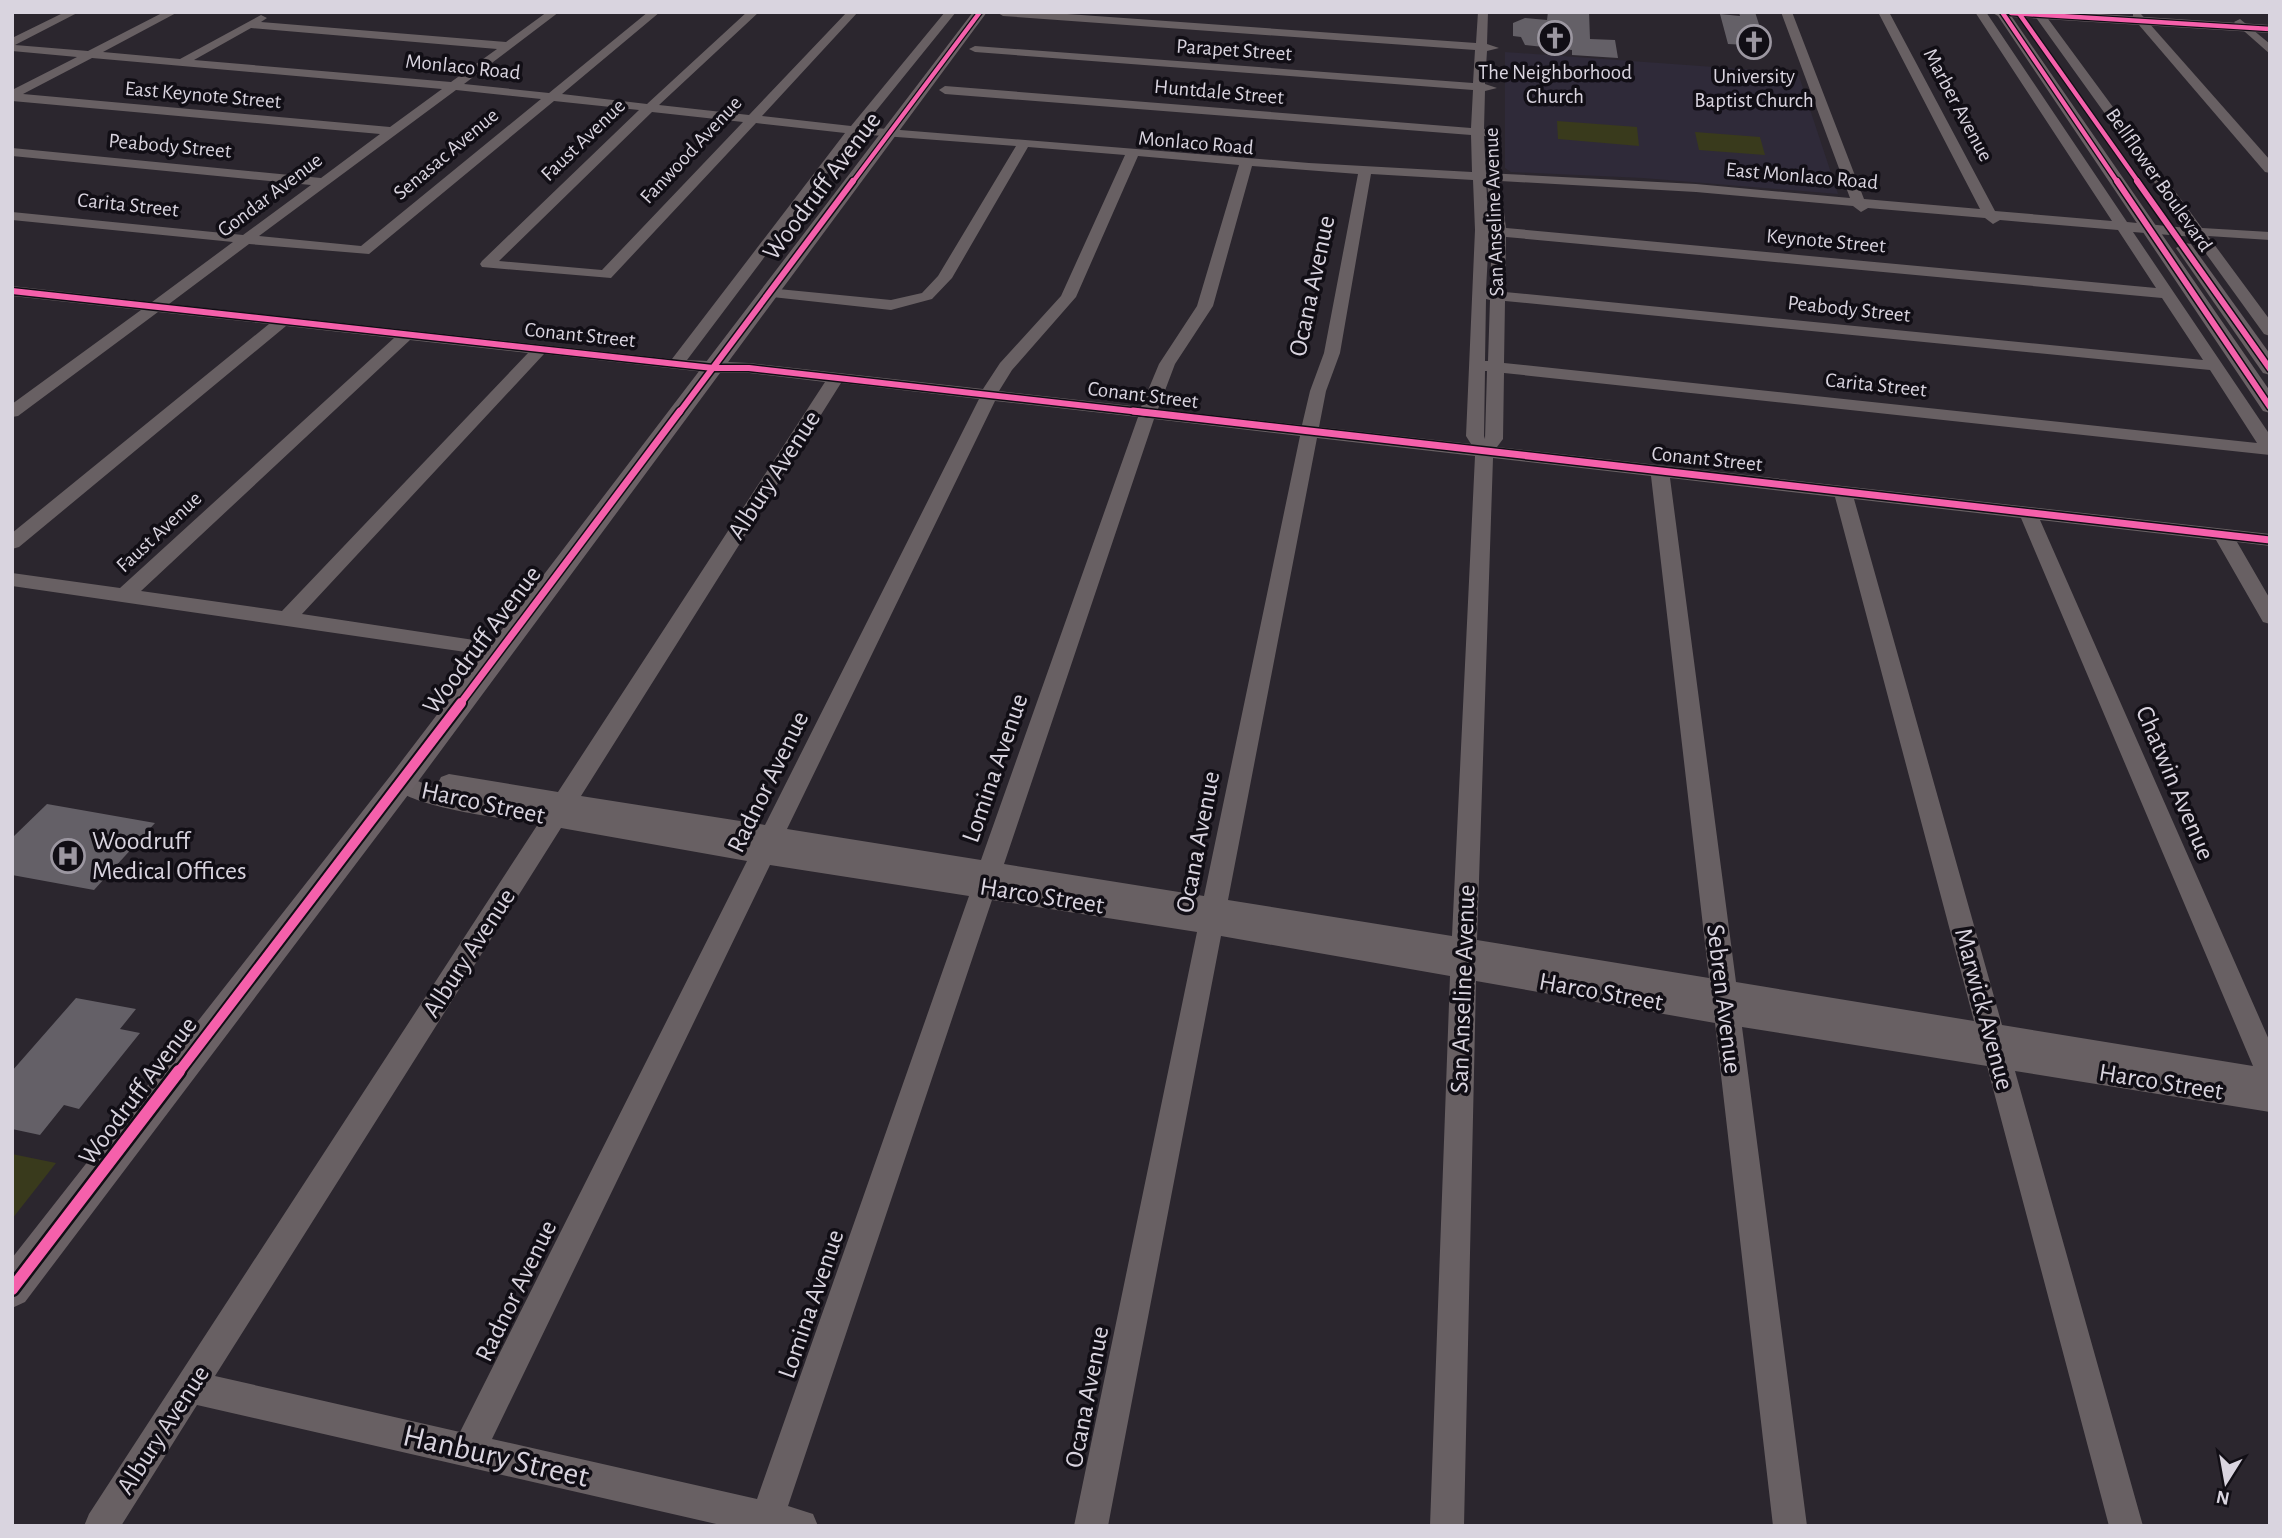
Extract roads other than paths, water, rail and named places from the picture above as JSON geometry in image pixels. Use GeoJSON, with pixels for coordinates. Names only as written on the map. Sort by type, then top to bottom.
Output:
{"type":"FeatureCollection","features":[{"type":"Feature","properties":{"kind":"main road","name":"Woodruff Avenue"},"geometry":{"type":"LineString","coordinates":[[12,1289],[401,783],[980,12]]}},
{"type":"Feature","properties":{"kind":"main road"},"geometry":{"type":"LineString","coordinates":[[2001,12],[2270,27]]}},
{"type":"Feature","properties":{"kind":"main road","name":"Bellflower Boulevard"},"geometry":{"type":"LineString","coordinates":[[2001,12],[2270,407]]}},
{"type":"Feature","properties":{"kind":"main road"},"geometry":{"type":"LineString","coordinates":[[2085,12],[2139,18]]}},
{"type":"Feature","properties":{"kind":"main road","name":"Bellflower Boulevard"},"geometry":{"type":"LineString","coordinates":[[2018,13],[2270,369]]}},
{"type":"Feature","properties":{"kind":"street"},"geometry":{"type":"LineString","coordinates":[[12,42],[74,12]]}},
{"type":"Feature","properties":{"kind":"street"},"geometry":{"type":"LineString","coordinates":[[12,96],[173,12]]}},
{"type":"Feature","properties":{"kind":"street"},"geometry":{"type":"LineString","coordinates":[[181,63],[270,12]]}},
{"type":"Feature","properties":{"kind":"street","name":"Gondar Avenue"},"geometry":{"type":"LineString","coordinates":[[12,412],[554,12]]}},
{"type":"Feature","properties":{"kind":"street","name":"Senasac Avenue"},"geometry":{"type":"LineString","coordinates":[[365,251],[655,12]]}},
{"type":"Feature","properties":{"kind":"street","name":"Faust Avenue"},"geometry":{"type":"LineString","coordinates":[[545,269],[488,264],[649,107],[754,12]]}},
{"type":"Feature","properties":{"kind":"street","name":"Fanwood Avenue"},"geometry":{"type":"LineString","coordinates":[[545,269],[606,275],[853,12]]}},
{"type":"Feature","properties":{"kind":"street","name":"Woodruff Avenue"},"geometry":{"type":"LineString","coordinates":[[676,364],[854,130],[951,12]]}},
{"type":"Feature","properties":{"kind":"street","name":"San Anseline Avenue"},"geometry":{"type":"LineString","coordinates":[[1483,12],[1487,48]]}},
{"type":"Feature","properties":{"kind":"street","name":"San Anseline Avenue"},"geometry":{"type":"LineString","coordinates":[[1484,457],[1475,436],[1478,294],[1487,180],[1484,132],[1487,48],[1494,12]]}},
{"type":"Feature","properties":{"kind":"street"},"geometry":{"type":"LineString","coordinates":[[1786,12],[1859,205]]}},
{"type":"Feature","properties":{"kind":"street","name":"Marber Avenue"},"geometry":{"type":"LineString","coordinates":[[1884,12],[1991,216]]}},
{"type":"Feature","properties":{"kind":"street"},"geometry":{"type":"LineString","coordinates":[[1980,12],[2270,449]]}},
{"type":"Feature","properties":{"kind":"street"},"geometry":{"type":"LineString","coordinates":[[1003,13],[1487,48]]}},
{"type":"Feature","properties":{"kind":"street","name":"Bellflower Boulevard"},"geometry":{"type":"LineString","coordinates":[[2038,14],[2270,331]]}},
{"type":"Feature","properties":{"kind":"street"},"geometry":{"type":"LineString","coordinates":[[2139,18],[2270,169]]}},
{"type":"Feature","properties":{"kind":"street"},"geometry":{"type":"LineString","coordinates":[[251,25],[508,46]]}},
{"type":"Feature","properties":{"kind":"street"},"geometry":{"type":"LineString","coordinates":[[2243,25],[2270,51]]}},
{"type":"Feature","properties":{"kind":"street","name":"Monlaco Road"},"geometry":{"type":"LineString","coordinates":[[12,48],[451,86],[909,136],[920,140],[1022,146],[1245,166],[1487,180]]}},
{"type":"Feature","properties":{"kind":"street","name":"Parapet Street"},"geometry":{"type":"LineString","coordinates":[[975,49],[1485,88]]}},
{"type":"Feature","properties":{"kind":"street","name":"Huntdale Street"},"geometry":{"type":"LineString","coordinates":[[945,90],[1484,132]]}},
{"type":"Feature","properties":{"kind":"street","name":"East Keynote Street"},"geometry":{"type":"LineString","coordinates":[[12,96],[390,131]]}},
{"type":"Feature","properties":{"kind":"street"},"geometry":{"type":"LineString","coordinates":[[768,293],[891,305],[927,296],[943,278],[1022,146]]}},
{"type":"Feature","properties":{"kind":"street","name":"Peabody Street"},"geometry":{"type":"LineString","coordinates":[[12,152],[323,182]]}},
{"type":"Feature","properties":{"kind":"street","name":"Radnor Avenue"},"geometry":{"type":"LineString","coordinates":[[469,1450],[986,400],[1013,356],[1055,316],[1068,296],[1132,155]]}},
{"type":"Feature","properties":{"kind":"street","name":"Lomina Avenue"},"geometry":{"type":"LineString","coordinates":[[768,1518],[1146,418],[1163,370],[1198,323],[1205,306],[1245,166]]}},
{"type":"Feature","properties":{"kind":"street","name":"Ocana Avenue"},"geometry":{"type":"LineString","coordinates":[[1091,1526],[1308,437],[1318,391],[1332,353],[1365,174]]}},
{"type":"Feature","properties":{"kind":"street","name":"San Anseline Avenue"},"geometry":{"type":"LineString","coordinates":[[1447,1526],[1464,959],[1484,457],[1493,439],[1496,367],[1499,232],[1487,180]]}},
{"type":"Feature","properties":{"kind":"street","name":"East Monlaco Road"},"geometry":{"type":"LineString","coordinates":[[1487,180],[1859,205],[1991,216],[2108,230],[2121,226],[2270,236]]}},
{"type":"Feature","properties":{"kind":"street","name":"Carita Street"},"geometry":{"type":"LineString","coordinates":[[12,216],[365,251]]}},
{"type":"Feature","properties":{"kind":"street","name":"Keynote Street"},"geometry":{"type":"LineString","coordinates":[[1482,230],[2166,294]]}},
{"type":"Feature","properties":{"kind":"street"},"geometry":{"type":"LineString","coordinates":[[2197,233],[2221,240],[2270,244]]}},
{"type":"Feature","properties":{"kind":"street","name":"Conant Street"},"geometry":{"type":"LineString","coordinates":[[12,291],[160,305],[713,368],[741,377],[833,383],[2031,519],[2227,542],[2270,553]]}},
{"type":"Feature","properties":{"kind":"street"},"geometry":{"type":"LineString","coordinates":[[12,307],[34,293]]}},
{"type":"Feature","properties":{"kind":"street","name":"Peabody Street"},"geometry":{"type":"LineString","coordinates":[[1478,294],[2216,366]]}},
{"type":"Feature","properties":{"kind":"street"},"geometry":{"type":"LineString","coordinates":[[2249,302],[2270,304]]}},
{"type":"Feature","properties":{"kind":"street"},"geometry":{"type":"LineString","coordinates":[[12,543],[284,320]]}},
{"type":"Feature","properties":{"kind":"street","name":"Faust Avenue"},"geometry":{"type":"LineString","coordinates":[[126,594],[408,333]]}},
{"type":"Feature","properties":{"kind":"street"},"geometry":{"type":"LineString","coordinates":[[287,618],[541,348]]}},
{"type":"Feature","properties":{"kind":"street","name":"Carita Street"},"geometry":{"type":"LineString","coordinates":[[1478,365],[2270,449]]}},
{"type":"Feature","properties":{"kind":"street","name":"Albury Avenue"},"geometry":{"type":"LineString","coordinates":[[101,1526],[833,383]]}},
{"type":"Feature","properties":{"kind":"street","name":"Sebren Avenue"},"geometry":{"type":"LineString","coordinates":[[1661,477],[1790,1526]]}},
{"type":"Feature","properties":{"kind":"street","name":"Marwick Avenue"},"geometry":{"type":"LineString","coordinates":[[1844,498],[2126,1526]]}},
{"type":"Feature","properties":{"kind":"street","name":"Chatwin Avenue"},"geometry":{"type":"LineString","coordinates":[[2031,519],[2270,1074]]}},
{"type":"Feature","properties":{"kind":"street","name":"Conant Street"},"geometry":{"type":"LineString","coordinates":[[2227,542],[2270,540]]}},
{"type":"Feature","properties":{"kind":"street"},"geometry":{"type":"LineString","coordinates":[[2227,542],[2270,617]]}},
{"type":"Feature","properties":{"kind":"street"},"geometry":{"type":"LineString","coordinates":[[12,579],[500,650]]}},
{"type":"Feature","properties":{"kind":"street","name":"Harco Street"},"geometry":{"type":"LineString","coordinates":[[401,783],[434,797],[560,811],[987,879],[1724,1003],[1995,1046],[2270,1081]]}},
{"type":"Feature","properties":{"kind":"street","name":"Harco Street"},"geometry":{"type":"LineString","coordinates":[[1995,1046],[2270,1099]]}},
{"type":"Feature","properties":{"kind":"street","name":"Hanbury Street"},"geometry":{"type":"LineString","coordinates":[[191,1387],[801,1526]]}},
{"type":"Feature","properties":{"kind":"place","name":"The Neighborhood Church"},"geometry":{"type":"Point","coordinates":[1555,38]}},
{"type":"Feature","properties":{"kind":"place","name":"University Baptist Church"},"geometry":{"type":"Point","coordinates":[1754,42]}},
{"type":"Feature","properties":{"kind":"place","name":"Woodruff Medical Offices"},"geometry":{"type":"Point","coordinates":[68,856]}}]}
